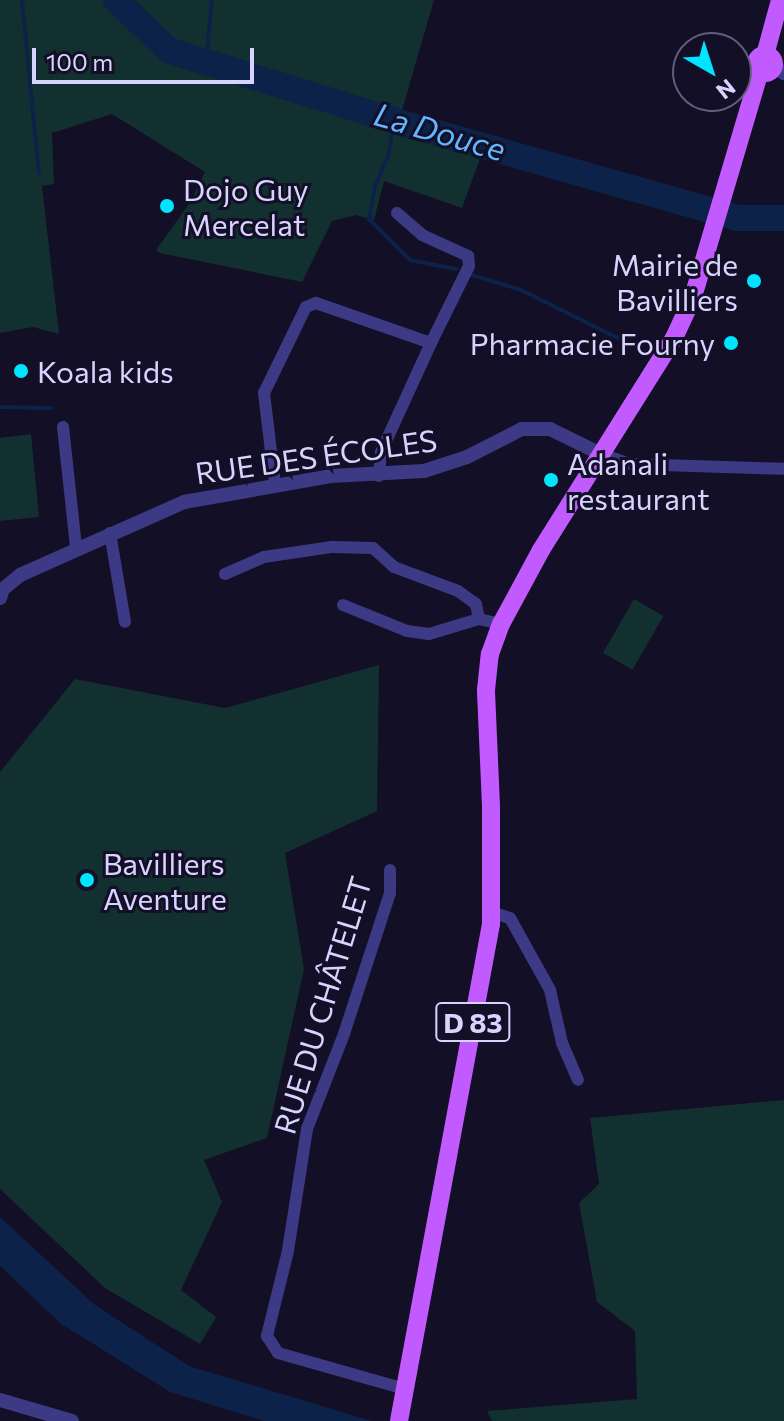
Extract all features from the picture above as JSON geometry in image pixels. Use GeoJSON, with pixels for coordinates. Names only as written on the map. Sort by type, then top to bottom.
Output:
{"type":"FeatureCollection","features":[{"type":"Feature","properties":{"kind":"main road","name":"D 83"},"geometry":{"type":"LineString","coordinates":[[400,1419],[491,912],[486,690],[490,654],[501,624],[599,453],[674,338],[693,297],[726,186],[771,66],[780,0]]}},
{"type":"Feature","properties":{"kind":"street"},"geometry":{"type":"LineString","coordinates":[[379,476],[381,452],[469,266],[468,256],[422,235],[397,213]]}},
{"type":"Feature","properties":{"kind":"street"},"geometry":{"type":"LineString","coordinates":[[275,484],[264,393],[306,307],[316,303],[431,343]]}},
{"type":"Feature","properties":{"kind":"street"},"geometry":{"type":"LineString","coordinates":[[63,427],[76,547]]}},
{"type":"Feature","properties":{"kind":"street","name":"RUE DES ÉCOLES"},"geometry":{"type":"LineString","coordinates":[[1,592],[20,575],[76,547],[184,502],[331,476],[379,476],[424,471],[455,462],[522,429],[550,429],[599,453]]}},
{"type":"Feature","properties":{"kind":"street"},"geometry":{"type":"LineString","coordinates":[[599,453],[629,464],[784,469]]}},
{"type":"Feature","properties":{"kind":"street"},"geometry":{"type":"LineString","coordinates":[[110,533],[125,622]]}},
{"type":"Feature","properties":{"kind":"street"},"geometry":{"type":"LineString","coordinates":[[225,574],[264,557],[332,547],[373,548],[394,567],[458,591],[476,604],[479,619]]}},
{"type":"Feature","properties":{"kind":"street"},"geometry":{"type":"LineString","coordinates":[[343,605],[407,631],[429,634],[479,619],[501,624]]}},
{"type":"Feature","properties":{"kind":"street","name":"RUE DU CHÂTELET"},"geometry":{"type":"LineString","coordinates":[[390,870],[390,893],[344,1034],[307,1129],[288,1251],[267,1336],[278,1353],[405,1389]]}},
{"type":"Feature","properties":{"kind":"street"},"geometry":{"type":"LineString","coordinates":[[491,912],[510,918],[550,990],[562,1043],[578,1080]]}},
{"type":"Feature","properties":{"kind":"street"},"geometry":{"type":"LineString","coordinates":[[0,1400],[72,1421]]}},
{"type":"Feature","properties":{"kind":"green space"},"geometry":{"type":"Polygon","coordinates":[[[0,0],[434,0],[396,131],[482,153],[462,208],[384,181],[374,220],[356,215],[332,221],[302,282],[160,253],[156,250],[191,201],[205,172],[112,114],[52,133],[54,184],[42,186],[59,334],[33,327],[0,333],[0,0]]]}},
{"type":"Feature","properties":{"kind":"green space"},"geometry":{"type":"Polygon","coordinates":[[[31,434],[39,517],[0,521],[0,438],[31,434]]]}},
{"type":"Feature","properties":{"kind":"green space"},"geometry":{"type":"Polygon","coordinates":[[[634,599],[663,616],[632,670],[603,653],[634,599]]]}},
{"type":"Feature","properties":{"kind":"green space"},"geometry":{"type":"Polygon","coordinates":[[[379,665],[377,811],[285,853],[304,969],[267,1138],[204,1160],[222,1202],[181,1290],[216,1317],[200,1344],[105,1288],[0,1189],[0,772],[75,679],[225,708],[379,665]]]}},
{"type":"Feature","properties":{"kind":"green space"},"geometry":{"type":"Polygon","coordinates":[[[784,1100],[784,1421],[492,1421],[487,1411],[637,1399],[635,1331],[597,1302],[579,1203],[599,1184],[590,1118],[784,1100]]]}},
{"type":"Feature","properties":{"kind":"water"},"geometry":{"type":"Polygon","coordinates":[[[0,1217],[95,1305],[189,1366],[372,1421],[264,1421],[170,1392],[60,1323],[0,1266],[0,1217]]]}},
{"type":"Feature","properties":{"kind":"waterway"},"geometry":{"type":"LineString","coordinates":[[22,0],[39,173]]}},
{"type":"Feature","properties":{"kind":"waterway","name":"La Douce"},"geometry":{"type":"LineString","coordinates":[[116,0],[170,51],[409,125],[737,218],[784,218]]}},
{"type":"Feature","properties":{"kind":"waterway"},"geometry":{"type":"LineString","coordinates":[[206,62],[212,0]]}},
{"type":"Feature","properties":{"kind":"waterway"},"geometry":{"type":"LineString","coordinates":[[394,120],[388,156],[375,186],[369,219],[410,260],[456,269]]}},
{"type":"Feature","properties":{"kind":"waterway"},"geometry":{"type":"LineString","coordinates":[[472,275],[521,290],[644,351]]}},
{"type":"Feature","properties":{"kind":"waterway"},"geometry":{"type":"LineString","coordinates":[[0,407],[51,408]]}},
{"type":"Feature","properties":{"kind":"place","name":"Dojo Guy Mercelat"},"geometry":{"type":"Point","coordinates":[167,206]}},
{"type":"Feature","properties":{"kind":"place","name":"Mairie de Bavilliers"},"geometry":{"type":"Point","coordinates":[754,281]}},
{"type":"Feature","properties":{"kind":"place","name":"Pharmacie Fourny"},"geometry":{"type":"Point","coordinates":[731,343]}},
{"type":"Feature","properties":{"kind":"place","name":"Koala kids"},"geometry":{"type":"Point","coordinates":[21,371]}},
{"type":"Feature","properties":{"kind":"place","name":"Adanali restaurant"},"geometry":{"type":"Point","coordinates":[551,480]}},
{"type":"Feature","properties":{"kind":"place","name":"Bavilliers Aventure"},"geometry":{"type":"Point","coordinates":[87,880]}}]}
